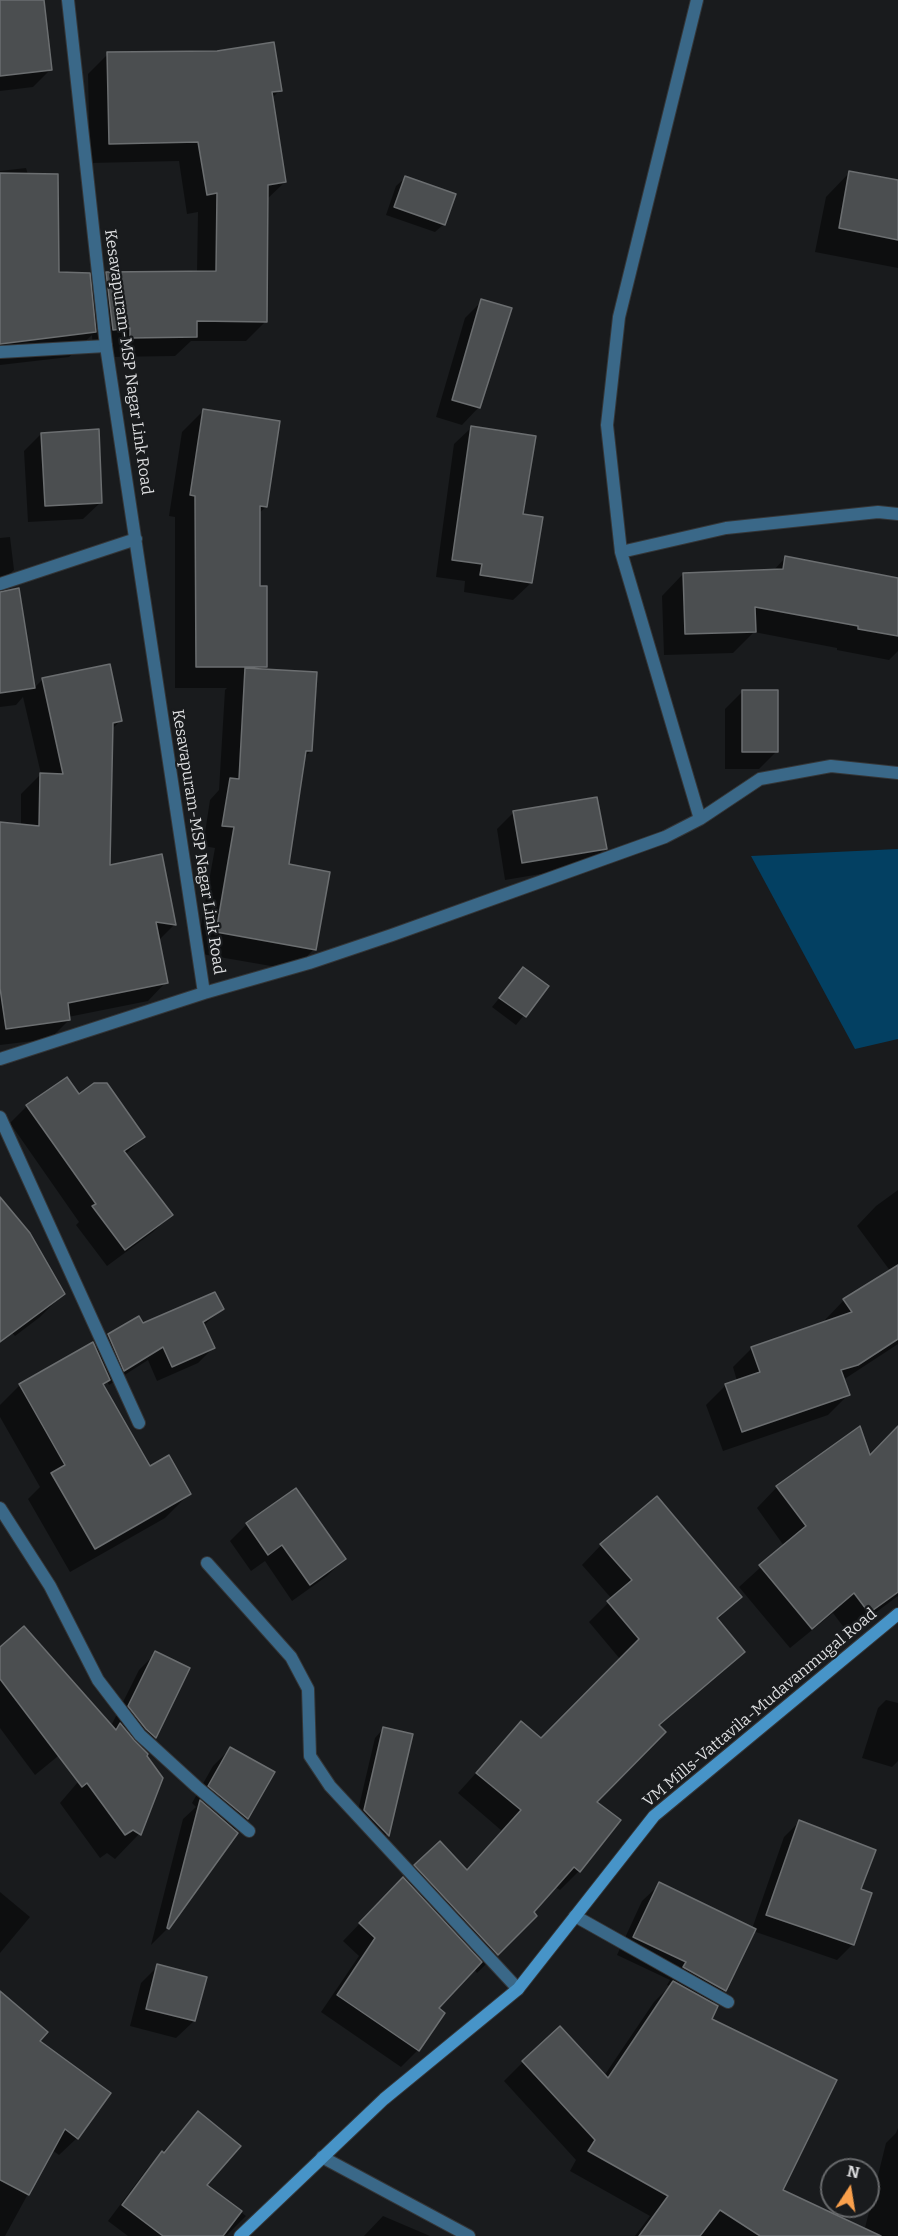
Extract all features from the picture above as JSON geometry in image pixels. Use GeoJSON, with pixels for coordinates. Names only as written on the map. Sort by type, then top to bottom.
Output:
{"type":"FeatureCollection","features":[{"type":"Feature","properties":{"kind":"street","name":"Kesavapuram-MSP Nagar Link Road"},"geometry":{"type":"LineString","coordinates":[[68,0],[106,346],[204,993],[309,963],[392,935],[665,837],[700,819],[760,779],[831,766],[898,773]]}},
{"type":"Feature","properties":{"kind":"street"},"geometry":{"type":"LineString","coordinates":[[697,0],[619,317],[607,425],[621,552],[700,819]]}},
{"type":"Feature","properties":{"kind":"street"},"geometry":{"type":"LineString","coordinates":[[0,352],[106,346]]}},
{"type":"Feature","properties":{"kind":"street"},"geometry":{"type":"LineString","coordinates":[[621,552],[726,528],[878,512],[898,514]]}},
{"type":"Feature","properties":{"kind":"street"},"geometry":{"type":"LineString","coordinates":[[0,584],[136,539]]}},
{"type":"Feature","properties":{"kind":"street"},"geometry":{"type":"LineString","coordinates":[[0,1059],[204,993]]}},
{"type":"Feature","properties":{"kind":"street"},"geometry":{"type":"LineString","coordinates":[[0,1117],[140,1423]]}},
{"type":"Feature","properties":{"kind":"street"},"geometry":{"type":"LineString","coordinates":[[0,1508],[50,1586],[98,1680],[140,1735],[196,1787],[249,1831]]}},
{"type":"Feature","properties":{"kind":"street"},"geometry":{"type":"LineString","coordinates":[[207,1563],[291,1657],[308,1689],[310,1756],[330,1786],[518,1989]]}},
{"type":"Feature","properties":{"kind":"street","name":"VM Mills-Vattavila-Mudavanmugal Road"},"geometry":{"type":"LineString","coordinates":[[240,2236],[384,2100],[518,1989],[654,1816],[898,1614]]}},
{"type":"Feature","properties":{"kind":"street"},"geometry":{"type":"LineString","coordinates":[[575,1916],[728,2002]]}},
{"type":"Feature","properties":{"kind":"street"},"geometry":{"type":"LineString","coordinates":[[322,2157],[469,2236]]}},
{"type":"Feature","properties":{"kind":"water"},"geometry":{"type":"Polygon","coordinates":[[[898,849],[898,1039],[855,1049],[751,856],[898,849]]]}},
{"type":"Feature","properties":{"kind":"building"},"geometry":{"type":"Polygon","coordinates":[[[0,0],[44,0],[52,70],[0,76],[0,0]]]}},
{"type":"Feature","properties":{"kind":"building"},"geometry":{"type":"Polygon","coordinates":[[[274,42],[282,91],[272,92],[286,182],[268,185],[267,322],[197,321],[197,337],[130,338],[130,328],[113,330],[106,272],[216,271],[217,193],[207,195],[198,142],[109,144],[107,52],[217,51],[274,42]]]}},
{"type":"Feature","properties":{"kind":"building"},"geometry":{"type":"Polygon","coordinates":[[[849,171],[898,180],[898,240],[839,228],[849,171]]]}},
{"type":"Feature","properties":{"kind":"building"},"geometry":{"type":"Polygon","coordinates":[[[0,173],[58,174],[59,272],[90,273],[96,332],[0,344],[0,173]]]}},
{"type":"Feature","properties":{"kind":"building"},"geometry":{"type":"Polygon","coordinates":[[[405,176],[456,194],[445,225],[394,207],[405,176]]]}},
{"type":"Feature","properties":{"kind":"building"},"geometry":{"type":"Polygon","coordinates":[[[481,299],[512,308],[480,408],[452,400],[481,299]]]}},
{"type":"Feature","properties":{"kind":"building"},"geometry":{"type":"Polygon","coordinates":[[[203,409],[280,421],[267,507],[260,506],[260,586],[267,586],[267,667],[196,667],[195,496],[190,495],[203,409]]]}},
{"type":"Feature","properties":{"kind":"building"},"geometry":{"type":"Polygon","coordinates":[[[471,426],[536,436],[523,514],[543,517],[532,583],[480,575],[482,564],[452,560],[471,426]]]}},
{"type":"Feature","properties":{"kind":"building"},"geometry":{"type":"Polygon","coordinates":[[[99,429],[102,503],[45,506],[41,433],[99,429]]]}},
{"type":"Feature","properties":{"kind":"building"},"geometry":{"type":"Polygon","coordinates":[[[785,556],[898,578],[898,636],[858,629],[858,626],[755,607],[756,632],[685,634],[683,573],[783,569],[785,556]]]}},
{"type":"Feature","properties":{"kind":"building"},"geometry":{"type":"Polygon","coordinates":[[[19,588],[35,688],[0,693],[0,592],[19,588]]]}},
{"type":"Feature","properties":{"kind":"building"},"geometry":{"type":"Polygon","coordinates":[[[110,664],[122,721],[113,723],[110,865],[162,854],[176,925],[156,922],[168,983],[68,1003],[70,1020],[6,1029],[0,988],[0,822],[39,826],[40,773],[63,774],[42,678],[110,664]]]}},
{"type":"Feature","properties":{"kind":"building"},"geometry":{"type":"Polygon","coordinates":[[[245,668],[317,672],[312,751],[306,751],[289,864],[330,872],[316,950],[216,932],[234,827],[222,826],[230,778],[239,779],[245,668]]]}},
{"type":"Feature","properties":{"kind":"building"},"geometry":{"type":"Polygon","coordinates":[[[742,690],[778,690],[778,752],[742,752],[742,690]]]}},
{"type":"Feature","properties":{"kind":"building"},"geometry":{"type":"Polygon","coordinates":[[[597,797],[607,849],[522,863],[513,811],[597,797]]]}},
{"type":"Feature","properties":{"kind":"building"},"geometry":{"type":"Polygon","coordinates":[[[523,967],[549,986],[526,1017],[499,998],[523,967]]]}},
{"type":"Feature","properties":{"kind":"building"},"geometry":{"type":"Polygon","coordinates":[[[67,1077],[79,1094],[94,1083],[107,1083],[145,1137],[124,1151],[173,1215],[125,1250],[92,1206],[96,1204],[26,1105],[67,1077]]]}},
{"type":"Feature","properties":{"kind":"building"},"geometry":{"type":"Polygon","coordinates":[[[0,1197],[30,1233],[65,1294],[0,1342],[0,1197]]]}},
{"type":"Feature","properties":{"kind":"building"},"geometry":{"type":"Polygon","coordinates":[[[898,1265],[898,1339],[858,1365],[841,1370],[850,1395],[742,1432],[725,1384],[760,1372],[751,1347],[852,1312],[843,1299],[898,1265]]]}},
{"type":"Feature","properties":{"kind":"building"},"geometry":{"type":"Polygon","coordinates":[[[215,1292],[224,1309],[203,1322],[215,1348],[172,1367],[163,1347],[124,1371],[108,1334],[139,1316],[143,1323],[215,1292]]]}},
{"type":"Feature","properties":{"kind":"building"},"geometry":{"type":"Polygon","coordinates":[[[93,1342],[110,1380],[103,1384],[150,1466],[169,1455],[191,1494],[95,1549],[51,1473],[65,1465],[19,1384],[93,1342]]]}},
{"type":"Feature","properties":{"kind":"building"},"geometry":{"type":"Polygon","coordinates":[[[860,1426],[870,1455],[898,1426],[898,1592],[869,1613],[854,1593],[812,1629],[759,1565],[806,1526],[776,1486],[860,1426]]]}},
{"type":"Feature","properties":{"kind":"building"},"geometry":{"type":"Polygon","coordinates":[[[296,1488],[346,1559],[310,1585],[282,1545],[268,1555],[246,1523],[296,1488]]]}},
{"type":"Feature","properties":{"kind":"building"},"geometry":{"type":"Polygon","coordinates":[[[657,1496],[742,1597],[717,1618],[745,1652],[659,1725],[666,1732],[597,1802],[621,1820],[580,1872],[574,1867],[534,1912],[537,1916],[498,1955],[414,1865],[440,1841],[467,1870],[521,1810],[476,1773],[521,1721],[541,1738],[639,1639],[607,1601],[632,1580],[600,1544],[657,1496]]]}},
{"type":"Feature","properties":{"kind":"building"},"geometry":{"type":"Polygon","coordinates":[[[24,1626],[116,1730],[120,1723],[148,1754],[147,1756],[163,1778],[141,1835],[133,1830],[125,1835],[87,1783],[82,1787],[0,1679],[0,1647],[24,1626]]]}},
{"type":"Feature","properties":{"kind":"building"},"geometry":{"type":"Polygon","coordinates":[[[155,1651],[190,1668],[156,1738],[128,1706],[155,1651]]]}},
{"type":"Feature","properties":{"kind":"building"},"geometry":{"type":"Polygon","coordinates":[[[383,1727],[413,1734],[389,1836],[364,1810],[383,1727]]]}},
{"type":"Feature","properties":{"kind":"building"},"geometry":{"type":"Polygon","coordinates":[[[230,1747],[275,1772],[248,1819],[208,1786],[230,1747]]]}},
{"type":"Feature","properties":{"kind":"building"},"geometry":{"type":"Polygon","coordinates":[[[200,1800],[238,1833],[169,1929],[167,1928],[200,1800]]]}},
{"type":"Feature","properties":{"kind":"building"},"geometry":{"type":"Polygon","coordinates":[[[799,1820],[876,1850],[861,1889],[872,1893],[854,1945],[766,1915],[799,1820]]]}},
{"type":"Feature","properties":{"kind":"building"},"geometry":{"type":"Polygon","coordinates":[[[403,1877],[482,1962],[439,2008],[445,2013],[419,2051],[337,1995],[375,1938],[359,1923],[403,1877]]]}},
{"type":"Feature","properties":{"kind":"building"},"geometry":{"type":"Polygon","coordinates":[[[659,1882],[756,1929],[726,1991],[683,1967],[686,1962],[633,1937],[659,1882]]]}},
{"type":"Feature","properties":{"kind":"building"},"geometry":{"type":"Polygon","coordinates":[[[157,1964],[207,1977],[195,2021],[146,2009],[157,1964]]]}},
{"type":"Feature","properties":{"kind":"building"},"geometry":{"type":"Polygon","coordinates":[[[673,1981],[718,2006],[712,2019],[837,2080],[783,2190],[820,2207],[820,2218],[843,2218],[881,2236],[760,2236],[720,2210],[700,2236],[639,2236],[668,2196],[588,2151],[595,2140],[522,2061],[560,2026],[608,2078],[673,1981]]]}},
{"type":"Feature","properties":{"kind":"building"},"geometry":{"type":"Polygon","coordinates":[[[0,1991],[48,2032],[40,2041],[111,2093],[78,2139],[65,2129],[29,2195],[0,2180],[0,1991]]]}},
{"type":"Feature","properties":{"kind":"building"},"geometry":{"type":"Polygon","coordinates":[[[198,2111],[241,2146],[207,2185],[242,2211],[223,2236],[163,2236],[122,2205],[162,2151],[164,2153],[198,2111]]]}}]}
